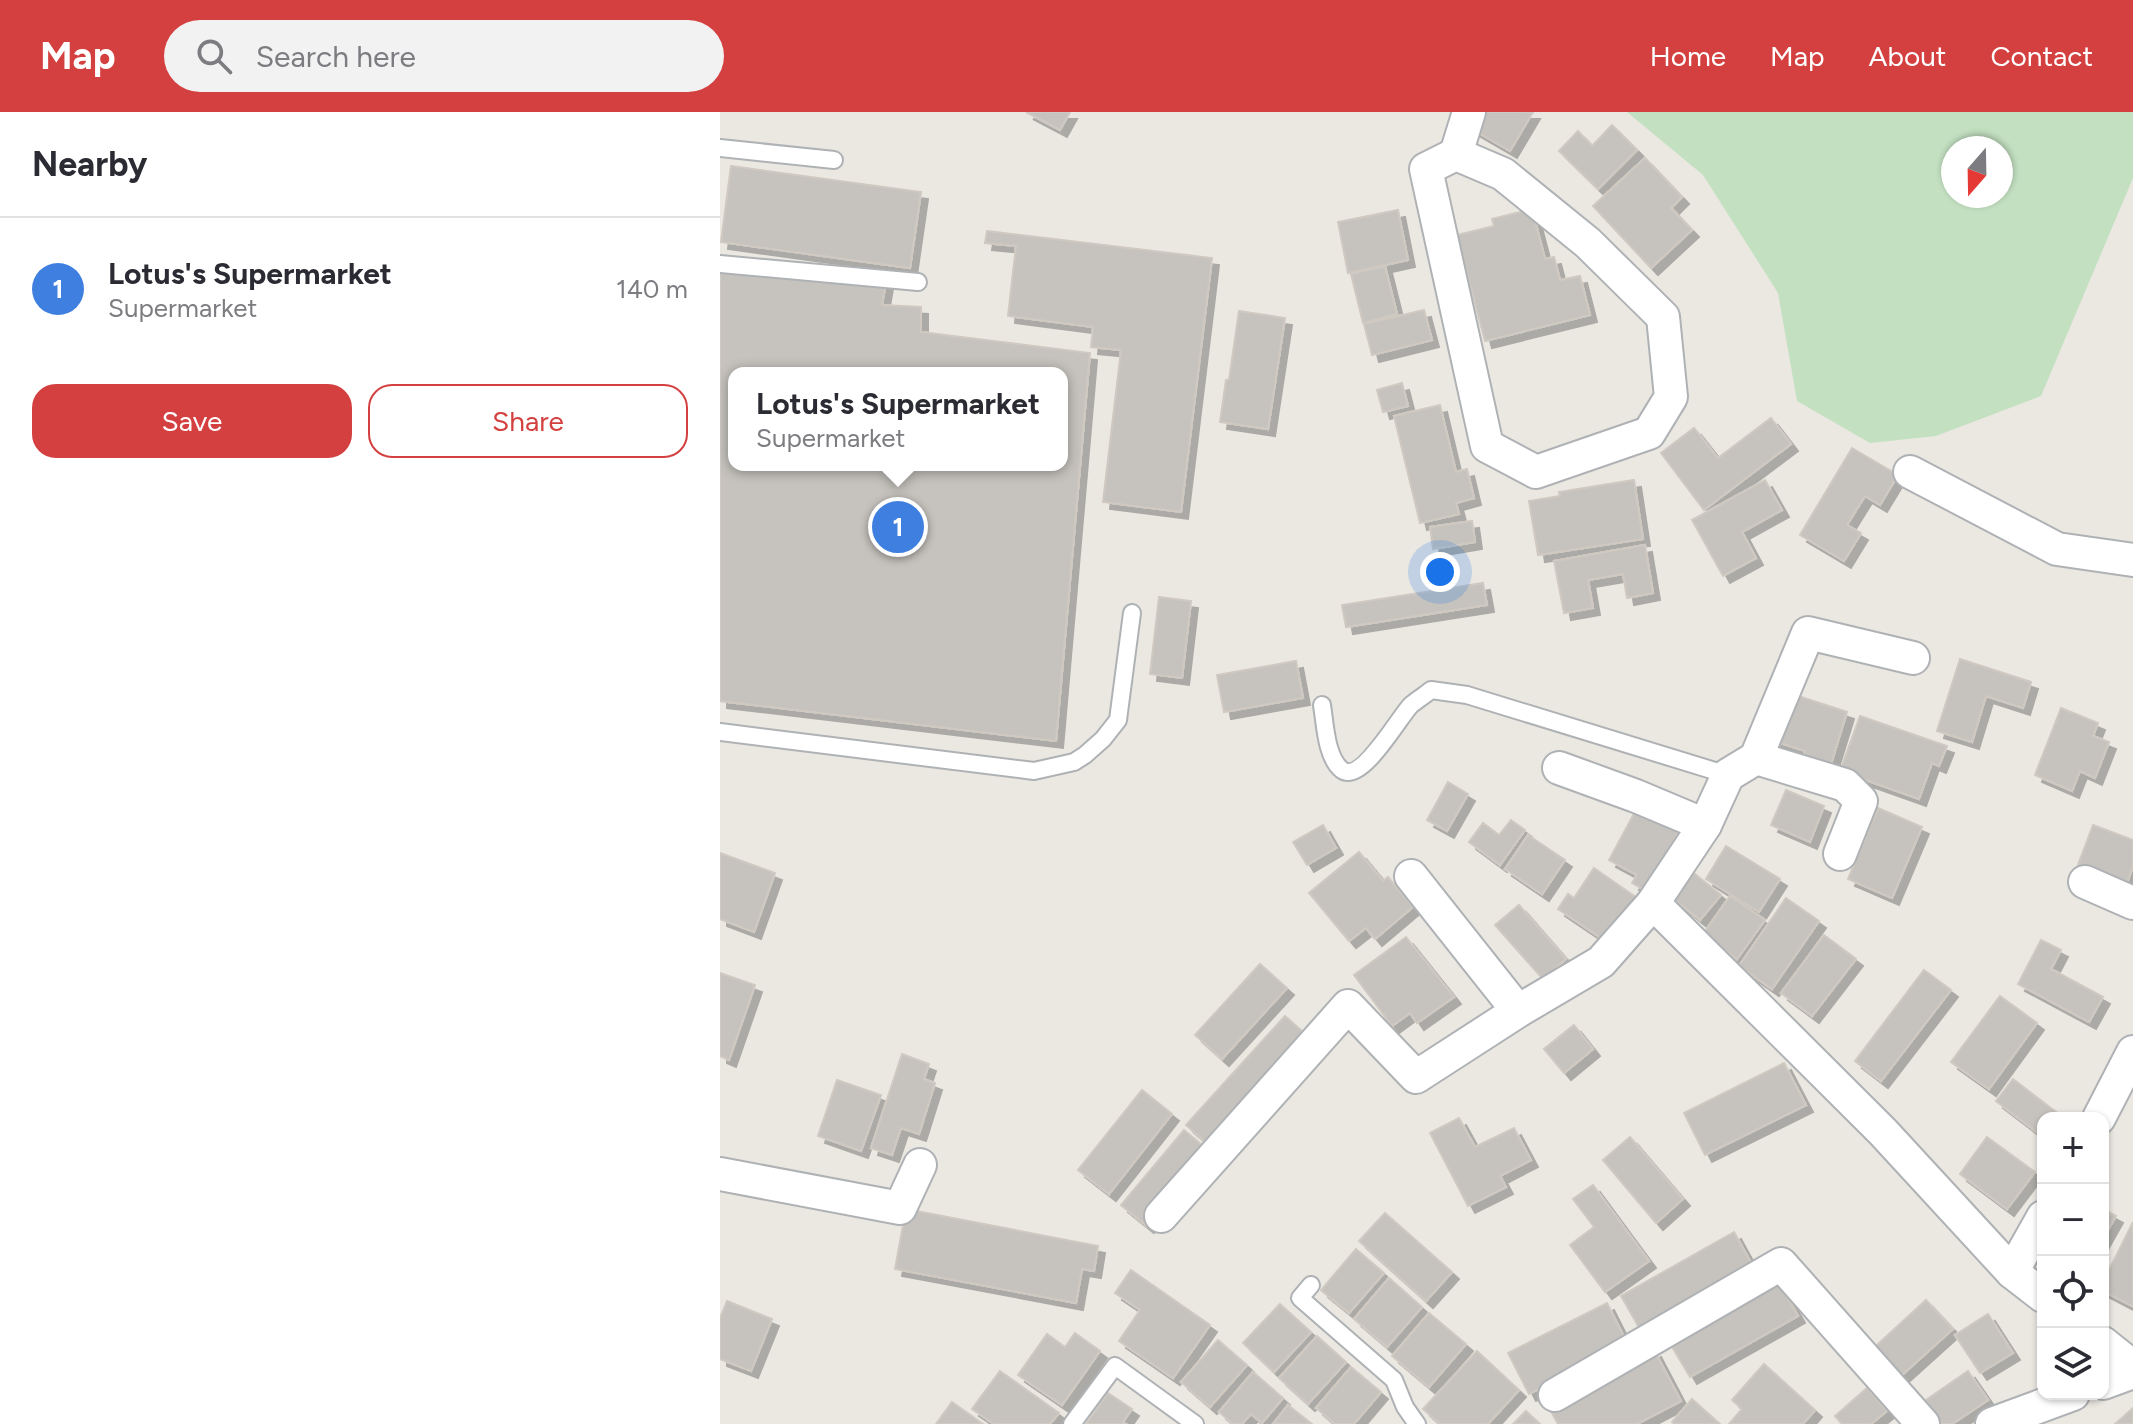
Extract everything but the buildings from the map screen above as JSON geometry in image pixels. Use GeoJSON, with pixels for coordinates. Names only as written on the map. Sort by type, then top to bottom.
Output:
{"type":"FeatureCollection","features":[{"type":"Feature","properties":{"kind":"street"},"geometry":{"type":"LineString","coordinates":[[1456,154],[1503,174],[1588,243],[1663,317],[1671,397],[1649,433],[1536,472],[1487,446],[1426,169],[1456,154],[1469,112]]}},
{"type":"Feature","properties":{"kind":"street"},"geometry":{"type":"LineString","coordinates":[[1910,472],[2057,549],[2133,560]]}},
{"type":"Feature","properties":{"kind":"street"},"geometry":{"type":"LineString","coordinates":[[1161,1216],[1348,1006],[1416,1077],[1601,962],[1653,903],[1705,825],[1728,775],[1756,758],[1808,633],[1913,658]]}},
{"type":"Feature","properties":{"kind":"street"},"geometry":{"type":"LineString","coordinates":[[1756,758],[1845,785],[1861,801],[1840,854]]}},
{"type":"Feature","properties":{"kind":"street"},"geometry":{"type":"LineString","coordinates":[[1559,768],[1705,825]]}},
{"type":"Feature","properties":{"kind":"street"},"geometry":{"type":"LineString","coordinates":[[1411,876],[1518,1011]]}},
{"type":"Feature","properties":{"kind":"street"},"geometry":{"type":"LineString","coordinates":[[2085,882],[2133,903]]}},
{"type":"Feature","properties":{"kind":"street"},"geometry":{"type":"LineString","coordinates":[[1653,903],[1883,1132],[2012,1272],[2037,1291]]}},
{"type":"Feature","properties":{"kind":"street"},"geometry":{"type":"LineString","coordinates":[[2102,1112],[2133,1052]]}},
{"type":"Feature","properties":{"kind":"street"},"geometry":{"type":"LineString","coordinates":[[720,1174],[900,1208],[920,1165]]}},
{"type":"Feature","properties":{"kind":"street"},"geometry":{"type":"LineString","coordinates":[[2012,1272],[2037,1228]]}},
{"type":"Feature","properties":{"kind":"street"},"geometry":{"type":"LineString","coordinates":[[1555,1395],[1781,1264],[1923,1424]]}},
{"type":"Feature","properties":{"kind":"street"},"geometry":{"type":"LineString","coordinates":[[2109,1348],[2133,1369],[2109,1380]]}},
{"type":"Feature","properties":{"kind":"street"},"geometry":{"type":"LineString","coordinates":[[1992,1424],[2057,1400]]}},
{"type":"Feature","properties":{"kind":"lane"},"geometry":{"type":"LineString","coordinates":[[720,148],[834,160]]}},
{"type":"Feature","properties":{"kind":"lane"},"geometry":{"type":"LineString","coordinates":[[720,264],[918,282]]}},
{"type":"Feature","properties":{"kind":"lane"},"geometry":{"type":"LineString","coordinates":[[720,732],[1034,771],[1074,762],[1095,747],[1118,720],[1132,613]]}},
{"type":"Feature","properties":{"kind":"lane"},"geometry":{"type":"LineString","coordinates":[[1322,705],[1334,758],[1342,770],[1350,772],[1358,770],[1370,758],[1411,705],[1431,690],[1467,695],[1728,775]]}},
{"type":"Feature","properties":{"kind":"lane"},"geometry":{"type":"LineString","coordinates":[[1311,1285],[1300,1298],[1394,1380],[1405,1407],[1417,1424]]}},
{"type":"Feature","properties":{"kind":"lane"},"geometry":{"type":"LineString","coordinates":[[1072,1424],[1115,1366],[1195,1424]]}},
{"type":"Feature","properties":{"kind":"green space"},"geometry":{"type":"Polygon","coordinates":[[[1627,112],[2133,112],[2133,178],[2041,396],[1936,436],[1870,443],[1797,401],[1778,293],[1703,175],[1627,112]]]}},
{"type":"Feature","properties":{"kind":"place","name":"Lotus's Supermarket"},"geometry":{"type":"Point","coordinates":[898,527]}}]}
